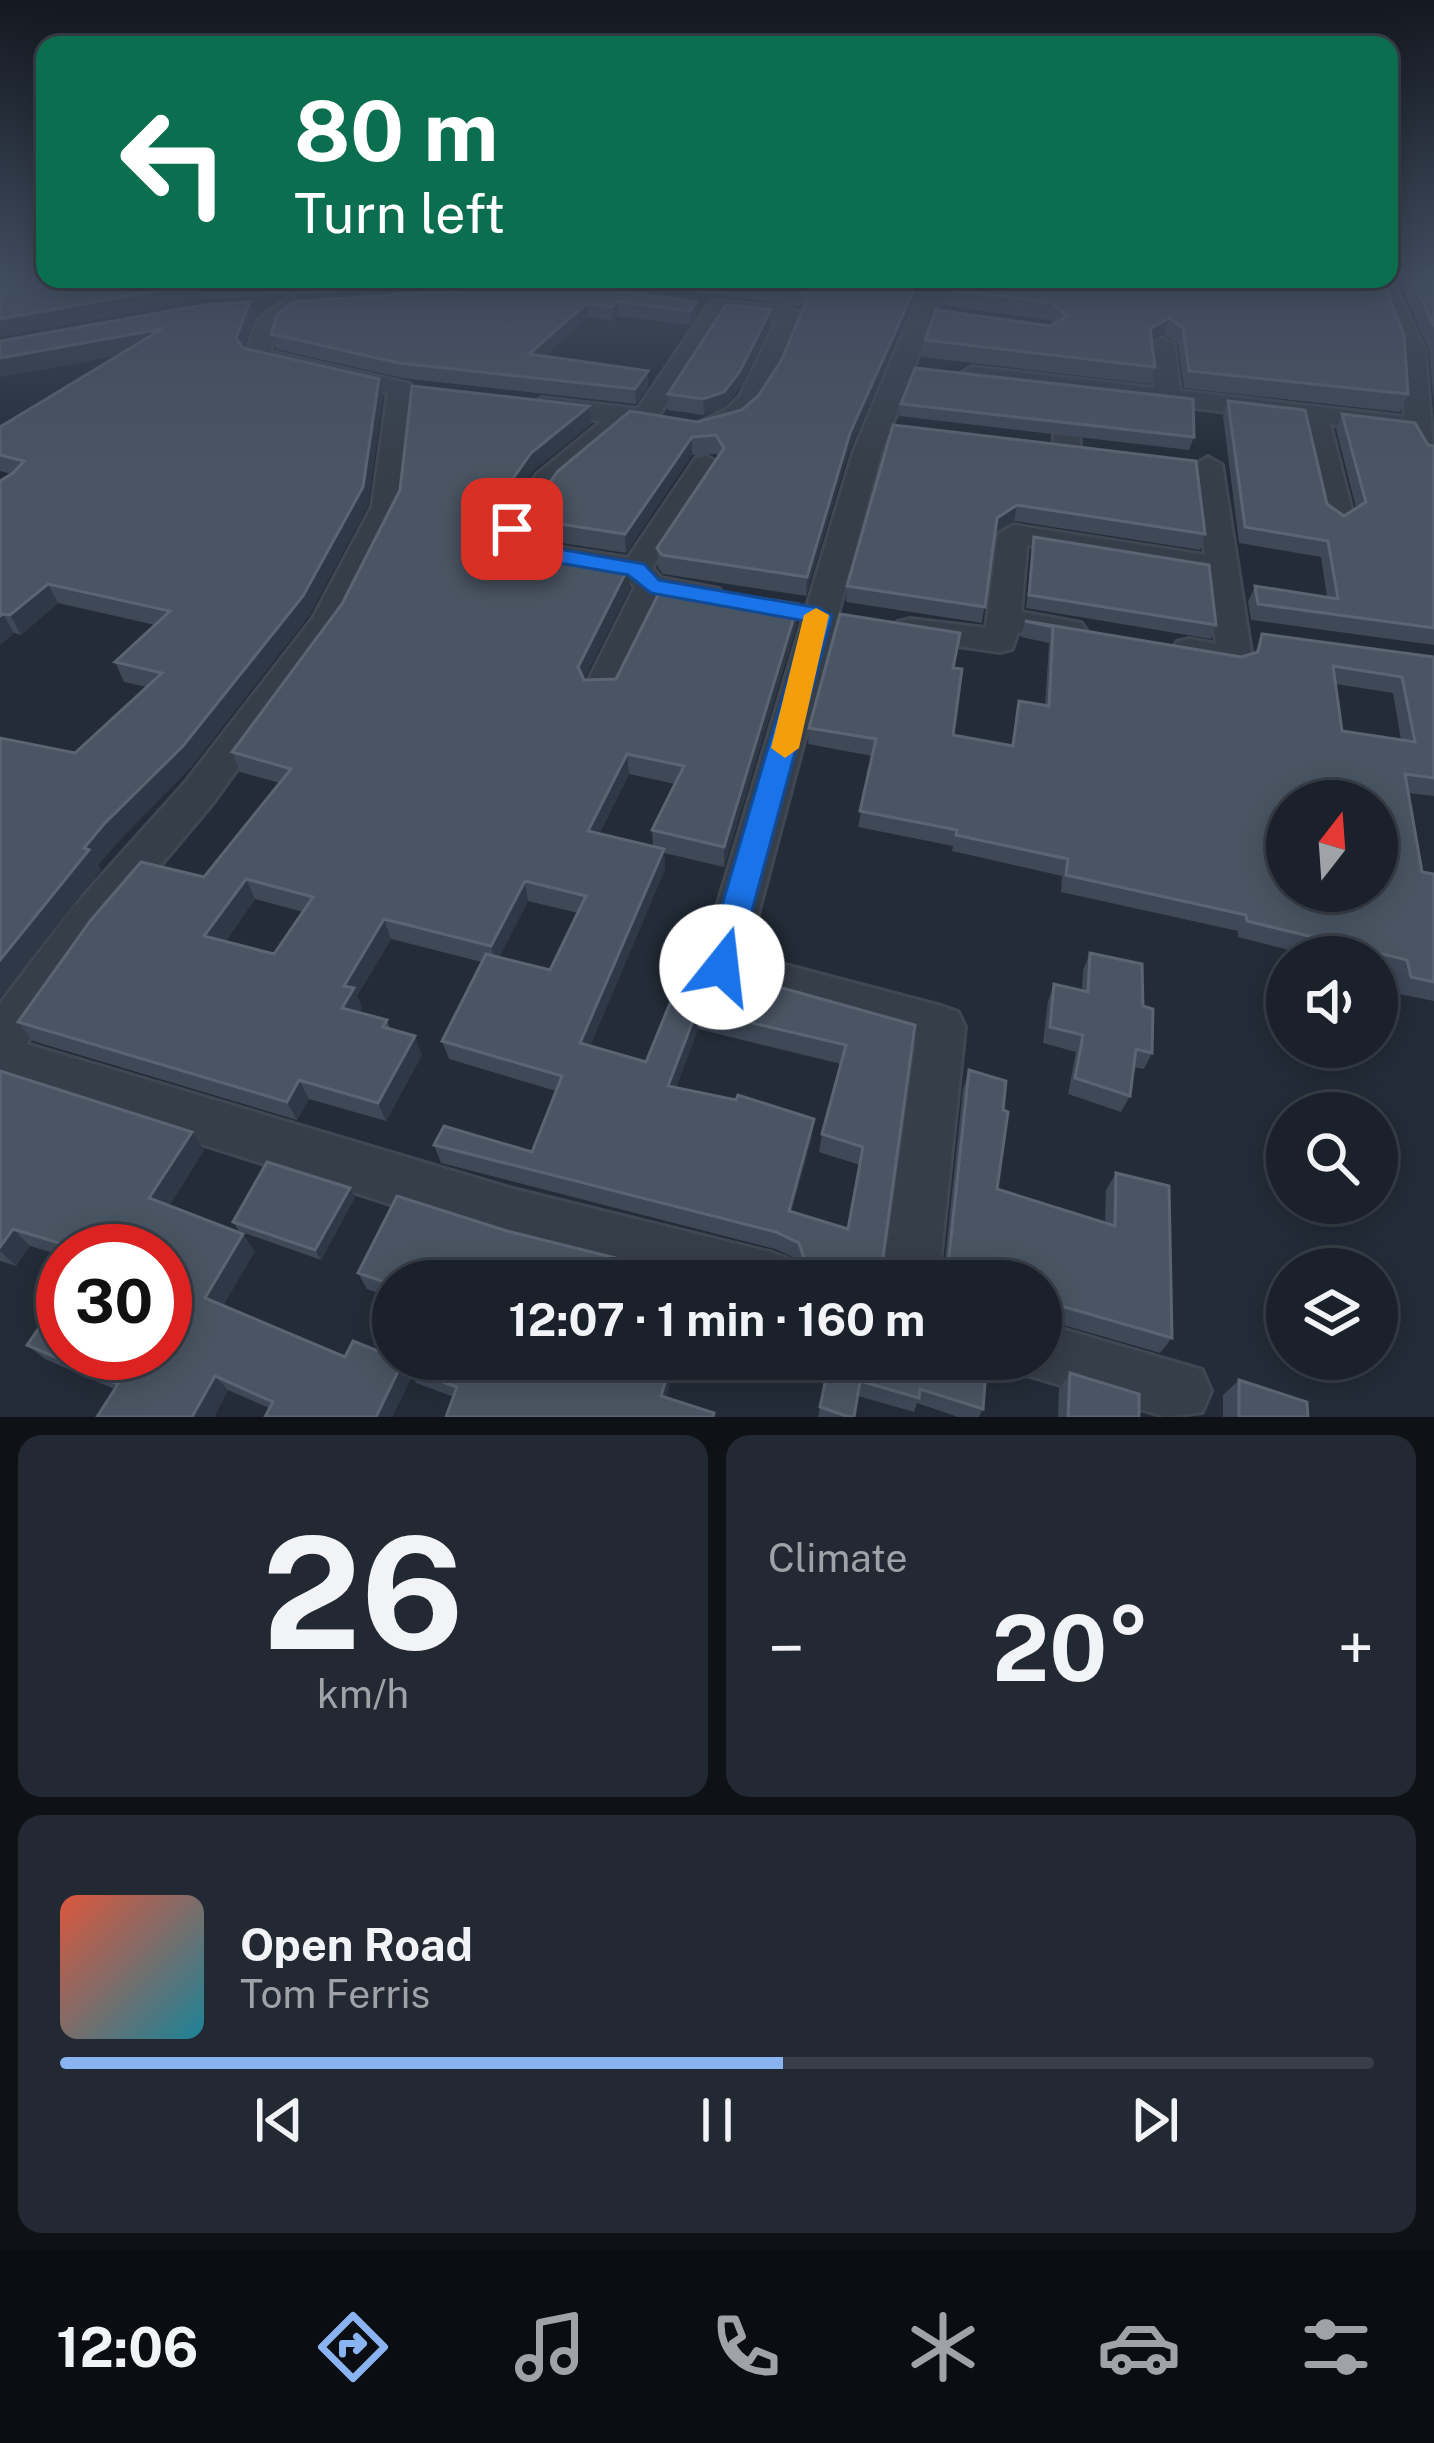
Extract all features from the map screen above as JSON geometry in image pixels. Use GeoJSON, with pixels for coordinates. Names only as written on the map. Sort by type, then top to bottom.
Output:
{"type":"FeatureCollection","features":[{"type":"Feature","properties":{"kind":"street"},"geometry":{"type":"LineString","coordinates":[[0,1041],[85,924],[198,794],[328,621],[386,506],[412,390],[257,356],[262,339]]}},
{"type":"Feature","properties":{"kind":"street"},"geometry":{"type":"LineString","coordinates":[[686,339],[634,417],[545,481],[524,503],[512,529],[521,550],[735,601]]}},
{"type":"Feature","properties":{"kind":"street"},"geometry":{"type":"LineString","coordinates":[[513,402],[715,427],[728,424],[747,405],[779,339]]}},
{"type":"Feature","properties":{"kind":"street"},"geometry":{"type":"LineString","coordinates":[[912,1260],[940,1027],[722,967],[809,614],[891,428],[926,369],[929,339]]}},
{"type":"Feature","properties":{"kind":"street"},"geometry":{"type":"LineString","coordinates":[[1407,339],[1420,427],[1434,452]]}},
{"type":"Feature","properties":{"kind":"street"},"geometry":{"type":"LineString","coordinates":[[1162,345],[1168,398],[1202,439],[1235,658],[1166,646]]}},
{"type":"Feature","properties":{"kind":"street"},"geometry":{"type":"LineString","coordinates":[[926,369],[1168,398]]}},
{"type":"Feature","properties":{"kind":"street"},"geometry":{"type":"LineString","coordinates":[[1065,385],[1067,446]]}},
{"type":"Feature","properties":{"kind":"street"},"geometry":{"type":"LineString","coordinates":[[1202,439],[1315,415],[1420,427]]}},
{"type":"Feature","properties":{"kind":"street"},"geometry":{"type":"LineString","coordinates":[[1315,415],[1339,519]]}},
{"type":"Feature","properties":{"kind":"street"},"geometry":{"type":"LineString","coordinates":[[602,688],[644,577],[706,464]]}},
{"type":"Feature","properties":{"kind":"street"},"geometry":{"type":"LineString","coordinates":[[809,614],[1000,641],[1013,534],[1222,567]]}},
{"type":"Feature","properties":{"kind":"street"},"geometry":{"type":"LineString","coordinates":[[1004,620],[1097,635]]}},
{"type":"Feature","properties":{"kind":"street"},"geometry":{"type":"LineString","coordinates":[[1232,632],[1277,639]]}},
{"type":"Feature","properties":{"kind":"street"},"geometry":{"type":"LineString","coordinates":[[0,1058],[513,1216],[688,1260]]}},
{"type":"Feature","properties":{"kind":"street"},"geometry":{"type":"LineString","coordinates":[[1062,1358],[1181,1391]]}},
{"type":"Feature","properties":{"kind":"building"},"geometry":{"type":"Polygon","coordinates":[[[11,339],[105,339],[0,358],[0,341],[11,339]]]}},
{"type":"Feature","properties":{"kind":"building"},"geometry":{"type":"Polygon","coordinates":[[[145,339],[237,339],[243,348],[379,379],[363,487],[303,596],[183,746],[84,848],[89,850],[0,960],[0,738],[75,753],[162,673],[115,662],[170,611],[48,584],[10,615],[0,616],[0,481],[24,461],[0,455],[0,427],[145,339]]]}},
{"type":"Feature","properties":{"kind":"building"},"geometry":{"type":"Polygon","coordinates":[[[294,339],[546,339],[529,354],[648,371],[635,389],[399,363],[294,339]]]}},
{"type":"Feature","properties":{"kind":"building"},"geometry":{"type":"Polygon","coordinates":[[[704,339],[756,339],[724,392],[703,399],[668,394],[704,339]]]}},
{"type":"Feature","properties":{"kind":"building"},"geometry":{"type":"Polygon","coordinates":[[[790,339],[892,339],[850,433],[807,577],[662,555],[657,548],[724,448],[716,435],[692,437],[625,534],[534,520],[530,510],[558,471],[630,411],[697,422],[742,410],[758,396],[790,339]]]}},
{"type":"Feature","properties":{"kind":"building"},"geometry":{"type":"Polygon","coordinates":[[[1151,339],[1155,367],[925,340],[1151,339]]]}},
{"type":"Feature","properties":{"kind":"building"},"geometry":{"type":"Polygon","coordinates":[[[1185,339],[1404,339],[1408,394],[1189,371],[1185,339]]]}},
{"type":"Feature","properties":{"kind":"building"},"geometry":{"type":"Polygon","coordinates":[[[915,368],[1193,399],[1194,437],[901,404],[915,368]]]}},
{"type":"Feature","properties":{"kind":"building"},"geometry":{"type":"Polygon","coordinates":[[[412,386],[589,406],[531,453],[490,511],[506,541],[622,562],[628,568],[578,667],[584,680],[616,679],[664,583],[798,604],[724,847],[652,830],[684,766],[627,754],[588,831],[664,849],[580,1043],[646,1062],[693,947],[703,966],[915,1025],[883,1260],[805,1260],[799,1243],[776,1232],[434,1145],[444,1126],[532,1152],[562,1076],[442,1041],[486,954],[550,970],[586,896],[525,881],[491,946],[384,919],[344,986],[354,988],[342,1008],[387,1020],[383,1027],[415,1036],[378,1103],[299,1080],[287,1102],[18,1022],[91,920],[141,862],[204,877],[291,769],[232,752],[342,604],[400,490],[412,386]],[[246,879],[204,936],[274,954],[313,897],[246,879]],[[697,1010],[668,1086],[736,1100],[738,1095],[814,1119],[789,1211],[848,1229],[863,1147],[822,1134],[846,1045],[697,1010]]]}},
{"type":"Feature","properties":{"kind":"building"},"geometry":{"type":"Polygon","coordinates":[[[1228,401],[1305,410],[1327,504],[1344,516],[1366,502],[1342,414],[1415,423],[1428,445],[1434,446],[1434,628],[1258,604],[1255,586],[1338,599],[1328,541],[1245,527],[1228,401]]]}},
{"type":"Feature","properties":{"kind":"building"},"geometry":{"type":"Polygon","coordinates":[[[893,425],[1196,461],[1205,534],[1017,505],[997,518],[985,607],[847,586],[893,425]]]}},
{"type":"Feature","properties":{"kind":"building"},"geometry":{"type":"Polygon","coordinates":[[[1034,537],[1209,565],[1216,625],[1029,595],[1034,537]]]}},
{"type":"Feature","properties":{"kind":"building"},"geometry":{"type":"Polygon","coordinates":[[[840,614],[960,633],[953,668],[962,669],[953,735],[1013,746],[1019,701],[1049,706],[1053,627],[1025,621],[1241,657],[1258,652],[1262,634],[1434,657],[1434,778],[1405,774],[1422,872],[1434,874],[1434,982],[1411,977],[1407,960],[1398,958],[1398,936],[1309,936],[1247,921],[1246,915],[1066,875],[1068,859],[860,811],[876,739],[809,728],[840,614]],[[1333,666],[1342,731],[1415,742],[1402,677],[1333,666]]]}},
{"type":"Feature","properties":{"kind":"building"},"geometry":{"type":"Polygon","coordinates":[[[1090,953],[1142,964],[1143,1006],[1153,1009],[1152,1053],[1136,1049],[1130,1096],[1075,1078],[1083,1035],[1050,1027],[1054,984],[1088,992],[1090,953]]]}},
{"type":"Feature","properties":{"kind":"building"},"geometry":{"type":"Polygon","coordinates":[[[969,1070],[1006,1081],[1003,1110],[1008,1112],[997,1189],[1115,1226],[1116,1173],[1169,1186],[1172,1338],[1062,1306],[1062,1260],[949,1260],[969,1070]]]}},
{"type":"Feature","properties":{"kind":"building"},"geometry":{"type":"Polygon","coordinates":[[[0,1071],[192,1132],[149,1198],[243,1234],[205,1298],[345,1357],[353,1341],[372,1349],[372,1380],[394,1380],[376,1417],[265,1417],[273,1402],[215,1376],[192,1417],[97,1417],[118,1384],[109,1380],[192,1380],[192,1224],[36,1224],[36,1236],[13,1229],[0,1247],[0,1071]]]}},
{"type":"Feature","properties":{"kind":"building"},"geometry":{"type":"Polygon","coordinates":[[[267,1162],[350,1188],[315,1250],[233,1222],[267,1162]]]}},
{"type":"Feature","properties":{"kind":"building"},"geometry":{"type":"Polygon","coordinates":[[[397,1196],[507,1231],[624,1260],[372,1260],[372,1278],[358,1273],[397,1196]]]}},
{"type":"Feature","properties":{"kind":"building"},"geometry":{"type":"Polygon","coordinates":[[[1070,1373],[1139,1394],[1139,1417],[1068,1417],[1070,1373]]]}},
{"type":"Feature","properties":{"kind":"building"},"geometry":{"type":"Polygon","coordinates":[[[438,1380],[666,1380],[661,1396],[714,1413],[713,1417],[446,1417],[457,1387],[438,1380]]]}},
{"type":"Feature","properties":{"kind":"building"},"geometry":{"type":"Polygon","coordinates":[[[826,1380],[985,1380],[983,1409],[920,1389],[919,1398],[860,1381],[854,1417],[820,1407],[826,1380]]]}},
{"type":"Feature","properties":{"kind":"building"},"geometry":{"type":"Polygon","coordinates":[[[1239,1380],[1307,1402],[1308,1417],[1239,1417],[1239,1380]]]}},
{"type":"Feature","properties":{"kind":"slow traffic"},"geometry":{"type":"LineString","coordinates":[[785,748],[816,615]]}},
{"type":"Feature","properties":{"kind":"route"},"geometry":{"type":"LineString","coordinates":[[512,529],[521,550],[636,569],[651,586],[819,616],[722,967]]}}]}
